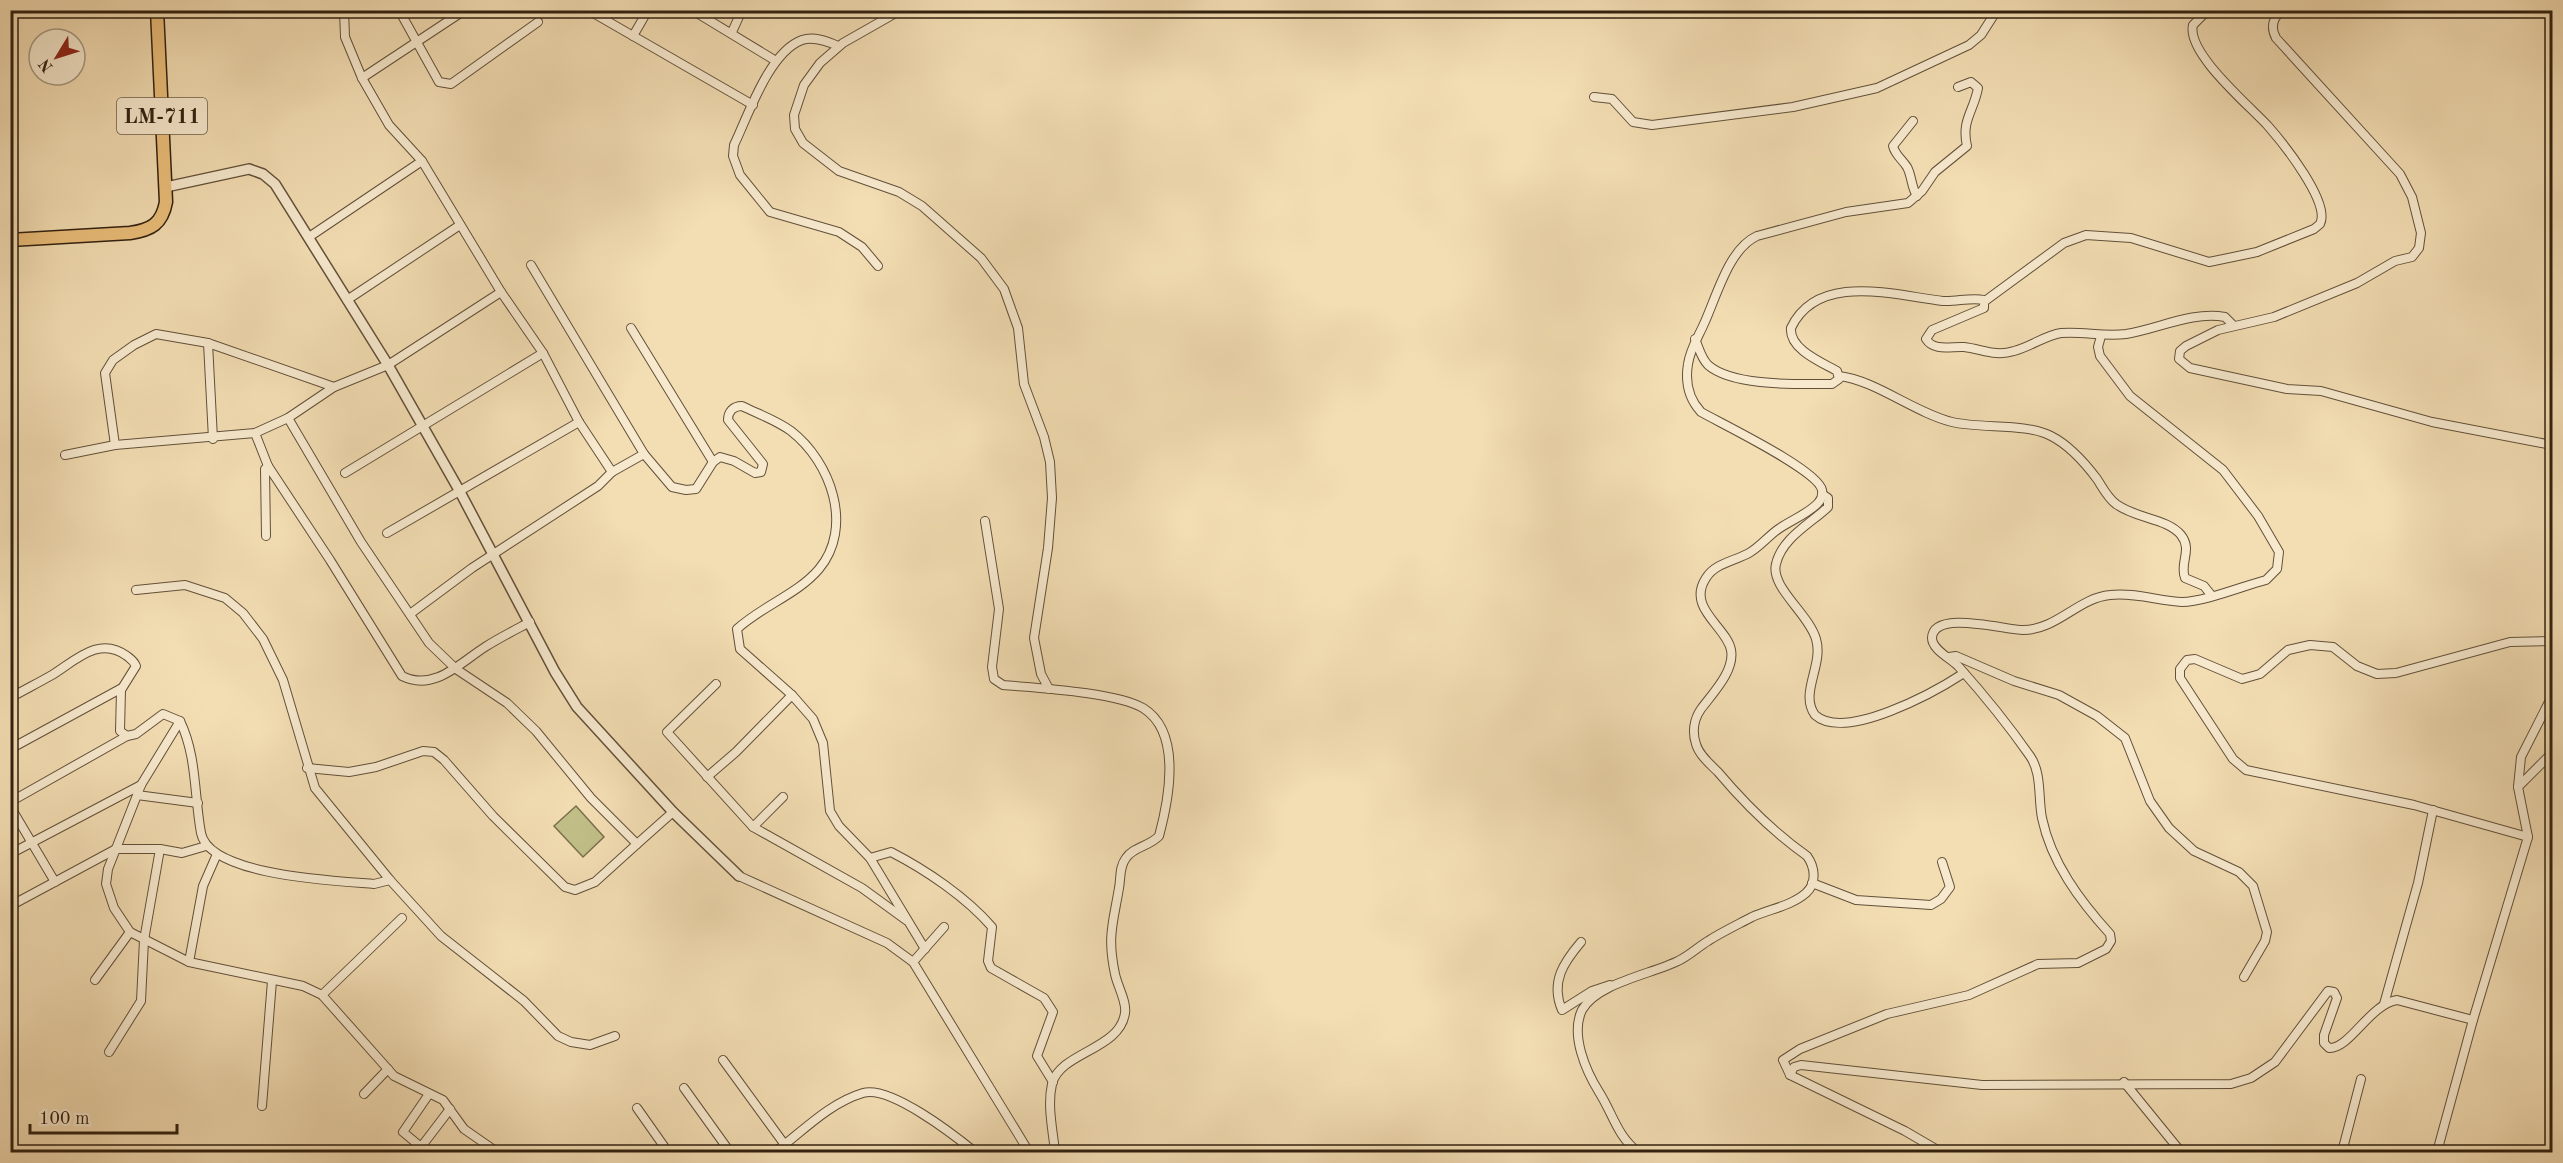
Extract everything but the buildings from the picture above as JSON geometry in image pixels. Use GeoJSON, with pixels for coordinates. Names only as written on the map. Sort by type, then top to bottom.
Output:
{"type":"FeatureCollection","features":[{"type":"Feature","properties":{"kind":"main road","name":"LM-711"},"geometry":{"type":"LineString","coordinates":[[10,240],[146,231],[160,221],[166,202],[166,187],[157,10]]}},
{"type":"Feature","properties":{"kind":"street"},"geometry":{"type":"LineString","coordinates":[[344,10],[345,37],[362,78],[389,125],[423,161],[501,292],[543,354],[579,422],[612,472]]}},
{"type":"Feature","properties":{"kind":"street"},"geometry":{"type":"LineString","coordinates":[[399,10],[439,82],[452,84],[538,22]]}},
{"type":"Feature","properties":{"kind":"street"},"geometry":{"type":"LineString","coordinates":[[362,78],[465,10]]}},
{"type":"Feature","properties":{"kind":"street"},"geometry":{"type":"LineString","coordinates":[[588,10],[753,105]]}},
{"type":"Feature","properties":{"kind":"street"},"geometry":{"type":"LineString","coordinates":[[633,36],[648,10]]}},
{"type":"Feature","properties":{"kind":"street"},"geometry":{"type":"LineString","coordinates":[[692,10],[732,32],[776,61]]}},
{"type":"Feature","properties":{"kind":"street"},"geometry":{"type":"LineString","coordinates":[[732,32],[742,10]]}},
{"type":"Feature","properties":{"kind":"street"},"geometry":{"type":"LineString","coordinates":[[901,10],[838,46],[820,63],[804,85],[794,116],[795,129],[800,139],[839,171],[899,192],[922,206],[988,265],[1004,289],[1018,328],[1024,384],[1044,437],[1050,462],[1052,498],[1048,548],[1034,638],[1041,674],[1049,689]]}},
{"type":"Feature","properties":{"kind":"street"},"geometry":{"type":"LineString","coordinates":[[1594,97],[1612,99],[1633,122],[1652,124],[1793,107],[1889,83],[1969,45],[1981,35],[1997,10]]}},
{"type":"Feature","properties":{"kind":"street"},"geometry":{"type":"LineString","coordinates":[[2208,10],[2193,26],[2193,40],[2226,85],[2272,131],[2303,172],[2322,208],[2320,224],[2314,229],[2257,252],[2209,262],[2143,240],[2119,237],[2078,237],[2064,243],[1985,301],[1982,310],[1929,332],[1927,342],[1941,348],[1964,347],[1990,354],[2012,352],[2059,333],[2084,332],[2101,336],[2126,334],[2206,316],[2225,317],[2233,325]]}},
{"type":"Feature","properties":{"kind":"street"},"geometry":{"type":"LineString","coordinates":[[2283,10],[2274,20],[2273,30],[2276,38],[2400,174],[2415,207],[2420,243],[2412,257],[2395,261],[2348,287],[2274,317],[2233,325],[2186,346],[2180,351],[2179,359],[2183,365],[2288,389],[2321,391],[2432,422],[2553,445]]}},
{"type":"Feature","properties":{"kind":"street"},"geometry":{"type":"LineString","coordinates":[[838,46],[816,39],[801,41],[776,61],[734,145],[733,156],[740,175],[770,212],[839,232],[862,247],[878,266]]}},
{"type":"Feature","properties":{"kind":"street"},"geometry":{"type":"LineString","coordinates":[[1958,87],[1971,82],[1978,88],[1964,131],[1967,146],[1935,172],[1917,196],[1904,204],[1846,212],[1753,238],[1744,245],[1730,266],[1695,339],[1687,371],[1689,390],[1702,413],[1782,457],[1817,481],[1822,494],[1828,498],[1828,507],[1790,541],[1777,559],[1775,571],[1779,585],[1802,612],[1816,638],[1817,666],[1808,699],[1815,715],[1831,723],[1863,721],[1964,674]]}},
{"type":"Feature","properties":{"kind":"street"},"geometry":{"type":"LineString","coordinates":[[1913,121],[1893,146],[1896,154],[1909,170],[1912,188],[1917,196]]}},
{"type":"Feature","properties":{"kind":"street"},"geometry":{"type":"LineString","coordinates":[[309,237],[423,161]]}},
{"type":"Feature","properties":{"kind":"street"},"geometry":{"type":"LineString","coordinates":[[166,187],[249,169],[263,174],[275,184],[388,365],[459,490],[555,672],[577,707],[673,812],[739,876],[887,943],[913,962],[1029,1152]]}},
{"type":"Feature","properties":{"kind":"street"},"geometry":{"type":"LineString","coordinates":[[347,300],[460,225]]}},
{"type":"Feature","properties":{"kind":"street"},"geometry":{"type":"LineString","coordinates":[[531,265],[644,454],[667,482],[686,490],[696,489],[713,462],[724,456],[755,473],[763,469],[763,464],[728,420],[730,411],[742,405],[777,421],[794,433],[819,463],[832,488],[838,528],[831,552],[804,583],[770,603],[737,629],[740,650],[792,695],[813,719],[823,744],[830,811],[839,826],[870,858],[925,949]]}},
{"type":"Feature","properties":{"kind":"street"},"geometry":{"type":"LineString","coordinates":[[1839,376],[1837,371],[1804,350],[1791,335],[1792,324],[1818,301],[1871,290],[1941,301],[1981,298],[1985,301]]}},
{"type":"Feature","properties":{"kind":"street"},"geometry":{"type":"LineString","coordinates":[[65,455],[115,446],[213,439],[255,433],[288,418],[334,387],[388,365],[501,292]]}},
{"type":"Feature","properties":{"kind":"street"},"geometry":{"type":"LineString","coordinates":[[631,328],[713,462]]}},
{"type":"Feature","properties":{"kind":"street"},"geometry":{"type":"LineString","coordinates":[[115,446],[105,373],[113,360],[134,345],[156,334],[208,343],[334,387]]}},
{"type":"Feature","properties":{"kind":"street"},"geometry":{"type":"LineString","coordinates":[[1941,1152],[1905,1131],[1790,1075],[1782,1064],[1786,1056],[1871,1019],[1901,1009],[1969,995],[2038,964],[2078,963],[2106,949],[2111,944],[2110,934],[2062,871],[2049,842],[2042,818],[2034,762],[1964,674],[1936,647],[1932,640],[1934,632],[1944,623],[1954,622],[2026,630],[2050,625],[2090,602],[2109,595],[2183,602],[2212,596],[2271,577],[2279,564],[2277,546],[2240,488],[2223,470],[2130,396],[2100,356],[2098,346],[2101,336]]}},
{"type":"Feature","properties":{"kind":"street"},"geometry":{"type":"LineString","coordinates":[[1695,339],[1705,361],[1723,374],[1766,383],[1805,384],[1832,384],[1839,376]]}},
{"type":"Feature","properties":{"kind":"street"},"geometry":{"type":"LineString","coordinates":[[208,343],[213,439]]}},
{"type":"Feature","properties":{"kind":"street"},"geometry":{"type":"LineString","coordinates":[[345,473],[543,354]]}},
{"type":"Feature","properties":{"kind":"street"},"geometry":{"type":"LineString","coordinates":[[1839,376],[1856,380],[1924,413],[1951,422],[2036,430],[2052,436],[2077,457],[2116,504],[2136,516],[2168,525],[2179,533],[2187,547],[2183,571],[2185,578],[2204,586],[2212,596]]}},
{"type":"Feature","properties":{"kind":"street"},"geometry":{"type":"LineString","coordinates":[[288,418],[361,542],[429,643],[456,669],[507,703],[537,731],[591,798],[637,844]]}},
{"type":"Feature","properties":{"kind":"street"},"geometry":{"type":"LineString","coordinates":[[387,533],[579,422]]}},
{"type":"Feature","properties":{"kind":"street"},"geometry":{"type":"LineString","coordinates":[[255,433],[268,466],[402,676],[415,682],[425,682],[456,669],[485,647],[530,622]]}},
{"type":"Feature","properties":{"kind":"street"},"geometry":{"type":"LineString","coordinates":[[410,614],[492,555],[554,517],[598,486],[612,472],[644,454]]}},
{"type":"Feature","properties":{"kind":"street"},"geometry":{"type":"LineString","coordinates":[[266,536],[265,469],[268,466]]}},
{"type":"Feature","properties":{"kind":"street"},"geometry":{"type":"LineString","coordinates":[[1581,942],[1562,964],[1558,982],[1562,1010],[1592,991],[1679,961],[1728,930],[1764,912],[1792,902],[1806,893],[1812,883],[1814,872],[1810,861],[1739,797],[1699,751],[1694,729],[1697,716],[1718,687],[1730,664],[1732,654],[1727,640],[1712,624],[1704,608],[1701,593],[1703,582],[1713,570],[1749,553],[1779,528],[1816,505],[1822,494]]}},
{"type":"Feature","properties":{"kind":"street"},"geometry":{"type":"LineString","coordinates":[[985,520],[999,609],[999,629],[992,667],[994,679],[1003,685],[1101,696],[1142,708],[1164,733],[1168,742],[1170,764],[1159,836],[1153,843],[1127,855],[1122,864],[1110,924],[1110,954],[1126,1011],[1121,1026],[1096,1047],[1064,1066],[1053,1082],[1050,1103],[1055,1152]]}},
{"type":"Feature","properties":{"kind":"street"},"geometry":{"type":"LineString","coordinates":[[136,590],[184,585],[225,598],[243,613],[263,639],[283,680],[304,747],[307,768],[315,788],[390,880],[441,936],[524,1001],[558,1036],[571,1042],[590,1045],[615,1036]]}},
{"type":"Feature","properties":{"kind":"street"},"geometry":{"type":"LineString","coordinates":[[2528,837],[2433,810],[2246,770],[2233,759],[2180,678],[2181,664],[2190,658],[2195,659],[2242,679],[2260,674],[2288,650],[2310,645],[2333,647],[2357,666],[2377,674],[2396,673],[2510,642],[2553,641]]}},
{"type":"Feature","properties":{"kind":"street"},"geometry":{"type":"LineString","coordinates":[[10,698],[55,674],[81,654],[99,648],[121,651],[136,664],[122,688],[118,718],[120,731],[127,736]]}},
{"type":"Feature","properties":{"kind":"street"},"geometry":{"type":"LineString","coordinates":[[1948,657],[1956,656],[2014,681],[2059,695],[2097,716],[2125,738],[2150,801],[2169,828],[2194,851],[2239,872],[2253,886],[2267,932],[2265,941],[2244,977]]}},
{"type":"Feature","properties":{"kind":"street"},"geometry":{"type":"LineString","coordinates":[[716,684],[667,730],[753,827],[862,888],[908,922]]}},
{"type":"Feature","properties":{"kind":"street"},"geometry":{"type":"LineString","coordinates":[[10,749],[122,688]]}},
{"type":"Feature","properties":{"kind":"street"},"geometry":{"type":"LineString","coordinates":[[707,777],[736,752],[792,695]]}},
{"type":"Feature","properties":{"kind":"street"},"geometry":{"type":"LineString","coordinates":[[2437,1152],[2473,1020],[2528,837],[2518,787],[2521,757],[2553,696]]}},
{"type":"Feature","properties":{"kind":"street"},"geometry":{"type":"LineString","coordinates":[[55,882],[10,804],[127,736],[136,734],[163,714],[180,721],[186,734],[202,835],[206,846],[217,854],[260,871],[374,884],[390,880]]}},
{"type":"Feature","properties":{"kind":"street"},"geometry":{"type":"LineString","coordinates":[[180,721],[141,785],[108,868],[106,884],[114,908],[130,932],[189,962],[303,986],[322,994],[401,1082],[443,1100],[464,1129],[497,1152]]}},
{"type":"Feature","properties":{"kind":"street"},"geometry":{"type":"LineString","coordinates":[[307,768],[349,772],[376,767],[423,751],[434,752],[444,760],[493,816],[565,887],[574,890],[595,882],[673,812]]}},
{"type":"Feature","properties":{"kind":"street"},"geometry":{"type":"LineString","coordinates":[[2518,787],[2553,753]]}},
{"type":"Feature","properties":{"kind":"street"},"geometry":{"type":"LineString","coordinates":[[10,854],[141,785]]}},
{"type":"Feature","properties":{"kind":"street"},"geometry":{"type":"LineString","coordinates":[[137,795],[198,803]]}},
{"type":"Feature","properties":{"kind":"street"},"geometry":{"type":"LineString","coordinates":[[753,827],[783,797]]}},
{"type":"Feature","properties":{"kind":"street"},"geometry":{"type":"LineString","coordinates":[[2384,1004],[2418,884],[2433,810]]}},
{"type":"Feature","properties":{"kind":"street"},"geometry":{"type":"LineString","coordinates":[[10,906],[116,849],[160,849],[182,853],[206,846]]}},
{"type":"Feature","properties":{"kind":"street"},"geometry":{"type":"LineString","coordinates":[[109,1052],[141,1001],[144,940],[160,849]]}},
{"type":"Feature","properties":{"kind":"street"},"geometry":{"type":"LineString","coordinates":[[870,858],[891,852],[901,857],[957,895],[980,913],[992,927],[988,961],[991,968],[1044,998],[1053,1012],[1037,1056],[1053,1082]]}},
{"type":"Feature","properties":{"kind":"street"},"geometry":{"type":"LineString","coordinates":[[189,962],[204,886],[217,854]]}},
{"type":"Feature","properties":{"kind":"street"},"geometry":{"type":"LineString","coordinates":[[1812,883],[1843,897],[1869,902],[1931,904],[1941,899],[1950,887],[1942,862]]}},
{"type":"Feature","properties":{"kind":"street"},"geometry":{"type":"LineString","coordinates":[[322,994],[402,918]]}},
{"type":"Feature","properties":{"kind":"street"},"geometry":{"type":"LineString","coordinates":[[913,962],[944,927]]}},
{"type":"Feature","properties":{"kind":"street"},"geometry":{"type":"LineString","coordinates":[[95,980],[130,932]]}},
{"type":"Feature","properties":{"kind":"street"},"geometry":{"type":"LineString","coordinates":[[262,1106],[272,981]]}},
{"type":"Feature","properties":{"kind":"street"},"geometry":{"type":"LineString","coordinates":[[1623,982],[1590,1000],[1582,1011],[1579,1030],[1582,1055],[1592,1080],[1622,1137],[1638,1152]]}},
{"type":"Feature","properties":{"kind":"street"},"geometry":{"type":"LineString","coordinates":[[1790,1075],[1794,1067],[1801,1065],[1982,1084],[2124,1082],[2221,1085],[2241,1081],[2260,1073],[2275,1062],[2325,992],[2334,992],[2337,998],[2324,1035],[2324,1043],[2330,1048],[2339,1046],[2384,1004],[2397,1000],[2473,1020]]}},
{"type":"Feature","properties":{"kind":"street"},"geometry":{"type":"LineString","coordinates":[[723,1060],[785,1145]]}},
{"type":"Feature","properties":{"kind":"street"},"geometry":{"type":"LineString","coordinates":[[364,1094],[388,1069]]}},
{"type":"Feature","properties":{"kind":"street"},"geometry":{"type":"LineString","coordinates":[[2342,1152],[2361,1079]]}},
{"type":"Feature","properties":{"kind":"street"},"geometry":{"type":"LineString","coordinates":[[2124,1082],[2181,1152]]}},
{"type":"Feature","properties":{"kind":"street"},"geometry":{"type":"LineString","coordinates":[[684,1088],[730,1152]]}},
{"type":"Feature","properties":{"kind":"street"},"geometry":{"type":"LineString","coordinates":[[774,1152],[821,1116],[864,1093],[882,1093],[902,1103],[975,1152]]}},
{"type":"Feature","properties":{"kind":"street"},"geometry":{"type":"LineString","coordinates":[[429,1094],[403,1132],[421,1148],[450,1109]]}},
{"type":"Feature","properties":{"kind":"street"},"geometry":{"type":"LineString","coordinates":[[637,1108],[668,1152]]}},
{"type":"Feature","properties":{"kind":"shaded area"},"geometry":{"type":"Polygon","coordinates":[[[576,806],[604,837],[583,857],[554,826],[576,806]]]}}]}
